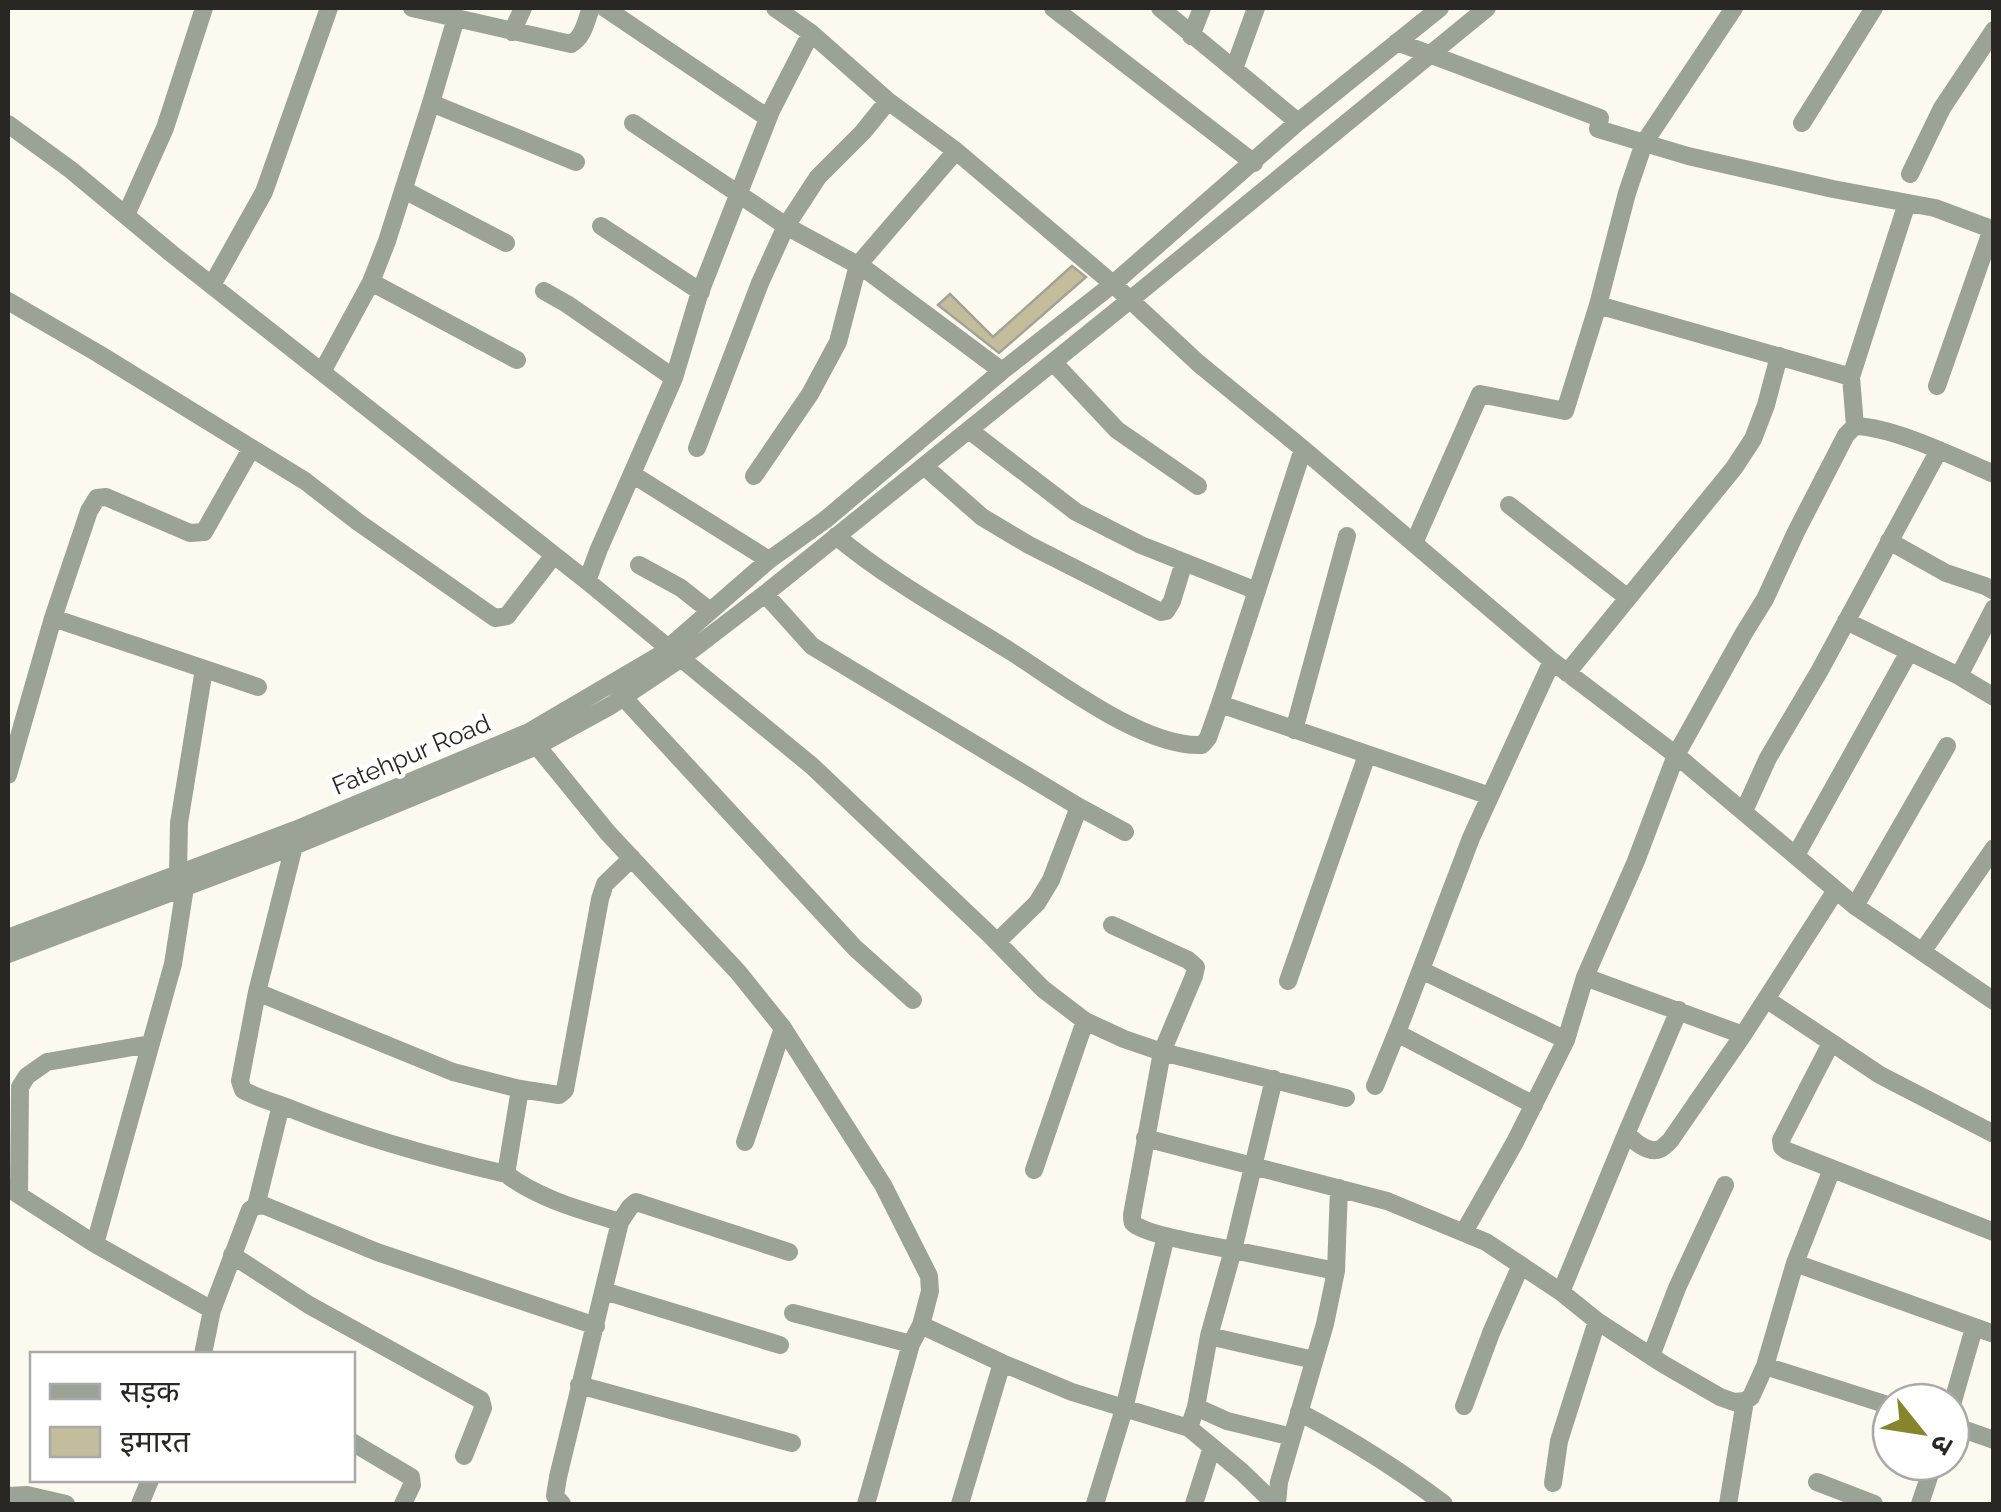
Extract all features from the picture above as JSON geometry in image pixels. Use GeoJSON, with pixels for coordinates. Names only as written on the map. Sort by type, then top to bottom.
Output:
{"type":"FeatureCollection","features":[{"type":"Feature","properties":{"kind":"street"},"geometry":{"type":"LineString","coordinates":[[126,215],[165,128],[204,8]]}},
{"type":"Feature","properties":{"kind":"street"},"geometry":{"type":"LineString","coordinates":[[212,286],[264,192],[329,8]]}},
{"type":"Feature","properties":{"kind":"street"},"geometry":{"type":"LineString","coordinates":[[412,8],[571,44],[582,34],[591,8]]}},
{"type":"Feature","properties":{"kind":"street"},"geometry":{"type":"LineString","coordinates":[[512,32],[523,8]]}},
{"type":"Feature","properties":{"kind":"street"},"geometry":{"type":"LineString","coordinates":[[605,8],[768,118]]}},
{"type":"Feature","properties":{"kind":"street"},"geometry":{"type":"LineString","coordinates":[[774,8],[956,152],[1113,284],[1198,363],[1560,667],[1676,755],[1855,906],[1991,994]]}},
{"type":"Feature","properties":{"kind":"street"},"geometry":{"type":"LineString","coordinates":[[1053,8],[1254,163]]}},
{"type":"Feature","properties":{"kind":"street"},"geometry":{"type":"LineString","coordinates":[[1160,8],[1298,122]]}},
{"type":"Feature","properties":{"kind":"street"},"geometry":{"type":"LineString","coordinates":[[1191,36],[1202,8]]}},
{"type":"Feature","properties":{"kind":"street"},"geometry":{"type":"LineString","coordinates":[[1234,69],[1256,8]]}},
{"type":"Feature","properties":{"kind":"street","name":"Fatehpur Road"},"geometry":{"type":"LineString","coordinates":[[8,938],[181,881],[529,732],[674,654],[710,611],[768,560],[825,520],[1002,371],[1113,284],[1298,122],[1440,8]]}},
{"type":"Feature","properties":{"kind":"street"},"geometry":{"type":"LineString","coordinates":[[8,954],[181,881],[294,846],[538,746],[623,698],[674,654],[765,594],[1487,8]]}},
{"type":"Feature","properties":{"kind":"street"},"geometry":{"type":"LineString","coordinates":[[1414,543],[1480,394],[1564,411],[1644,143],[1734,8]]}},
{"type":"Feature","properties":{"kind":"street"},"geometry":{"type":"LineString","coordinates":[[1802,123],[1874,8]]}},
{"type":"Feature","properties":{"kind":"street"},"geometry":{"type":"LineString","coordinates":[[322,372],[371,282],[404,190],[456,18]]}},
{"type":"Feature","properties":{"kind":"street"},"geometry":{"type":"LineString","coordinates":[[1910,174],[1942,108],[1994,30]]}},
{"type":"Feature","properties":{"kind":"street"},"geometry":{"type":"LineString","coordinates":[[587,582],[674,378],[701,292],[768,118],[811,34]]}},
{"type":"Feature","properties":{"kind":"street"},"geometry":{"type":"LineString","coordinates":[[1396,42],[1600,118],[1598,130],[1833,190],[1935,208],[1993,230],[1938,386]]}},
{"type":"Feature","properties":{"kind":"street"},"geometry":{"type":"LineString","coordinates":[[697,448],[786,226],[818,177],[888,101]]}},
{"type":"Feature","properties":{"kind":"street"},"geometry":{"type":"LineString","coordinates":[[431,103],[576,162]]}},
{"type":"Feature","properties":{"kind":"street"},"geometry":{"type":"LineString","coordinates":[[633,123],[786,226],[858,265],[1002,371]]}},
{"type":"Feature","properties":{"kind":"street"},"geometry":{"type":"LineString","coordinates":[[8,124],[554,555],[812,766],[1042,989],[1085,1020],[1124,1039],[1346,1098]]}},
{"type":"Feature","properties":{"kind":"street"},"geometry":{"type":"LineString","coordinates":[[754,476],[810,394],[838,342],[858,265],[956,152]]}},
{"type":"Feature","properties":{"kind":"street"},"geometry":{"type":"LineString","coordinates":[[404,190],[506,243]]}},
{"type":"Feature","properties":{"kind":"street"},"geometry":{"type":"LineString","coordinates":[[1855,426],[1851,377],[1907,203]]}},
{"type":"Feature","properties":{"kind":"street"},"geometry":{"type":"LineString","coordinates":[[601,226],[701,292]]}},
{"type":"Feature","properties":{"kind":"street"},"geometry":{"type":"LineString","coordinates":[[371,282],[517,360]]}},
{"type":"Feature","properties":{"kind":"street"},"geometry":{"type":"LineString","coordinates":[[544,291],[674,378]]}},
{"type":"Feature","properties":{"kind":"street"},"geometry":{"type":"LineString","coordinates":[[8,301],[305,481],[495,618],[507,616],[554,555]]}},
{"type":"Feature","properties":{"kind":"street"},"geometry":{"type":"LineString","coordinates":[[1598,305],[1851,377]]}},
{"type":"Feature","properties":{"kind":"street"},"geometry":{"type":"LineString","coordinates":[[1375,1086],[1470,838],[1560,667],[1628,598],[1754,440],[1779,356]]}},
{"type":"Feature","properties":{"kind":"street"},"geometry":{"type":"LineString","coordinates":[[1053,362],[1117,430],[1198,486]]}},
{"type":"Feature","properties":{"kind":"street"},"geometry":{"type":"LineString","coordinates":[[1464,1232],[1516,1142],[1566,1040],[1585,977],[1636,862],[1676,755],[1765,599],[1846,435],[1855,426],[1868,426],[1940,450],[1994,474]]}},
{"type":"Feature","properties":{"kind":"street"},"geometry":{"type":"LineString","coordinates":[[968,430],[1076,512],[1141,544],[1257,591]]}},
{"type":"Feature","properties":{"kind":"street"},"geometry":{"type":"LineString","coordinates":[[8,767],[54,618],[97,498],[106,497],[190,533],[204,532],[251,449]]}},
{"type":"Feature","properties":{"kind":"street"},"geometry":{"type":"LineString","coordinates":[[836,536],[871,565],[1074,694],[1148,734],[1202,745],[1220,704],[1303,449]]}},
{"type":"Feature","properties":{"kind":"street"},"geometry":{"type":"LineString","coordinates":[[1744,811],[1768,758],[1940,450]]}},
{"type":"Feature","properties":{"kind":"street"},"geometry":{"type":"LineString","coordinates":[[924,466],[982,517],[1162,612],[1172,600],[1184,562]]}},
{"type":"Feature","properties":{"kind":"street"},"geometry":{"type":"LineString","coordinates":[[632,474],[768,560]]}},
{"type":"Feature","properties":{"kind":"street"},"geometry":{"type":"LineString","coordinates":[[1509,504],[1628,598]]}},
{"type":"Feature","properties":{"kind":"street"},"geometry":{"type":"LineString","coordinates":[[1294,730],[1347,536]]}},
{"type":"Feature","properties":{"kind":"street"},"geometry":{"type":"LineString","coordinates":[[1889,541],[1946,573],[1994,591]]}},
{"type":"Feature","properties":{"kind":"street"},"geometry":{"type":"LineString","coordinates":[[639,565],[681,588],[710,611]]}},
{"type":"Feature","properties":{"kind":"street"},"geometry":{"type":"LineString","coordinates":[[765,594],[812,646],[1125,832]]}},
{"type":"Feature","properties":{"kind":"street"},"geometry":{"type":"LineString","coordinates":[[1959,676],[1994,608]]}},
{"type":"Feature","properties":{"kind":"street"},"geometry":{"type":"LineString","coordinates":[[54,618],[258,687]]}},
{"type":"Feature","properties":{"kind":"street"},"geometry":{"type":"LineString","coordinates":[[1846,621],[1994,696]]}},
{"type":"Feature","properties":{"kind":"street"},"geometry":{"type":"LineString","coordinates":[[1796,855],[1909,652]]}},
{"type":"Feature","properties":{"kind":"street"},"geometry":{"type":"LineString","coordinates":[[95,1244],[172,964],[181,881],[179,822],[204,670]]}},
{"type":"Feature","properties":{"kind":"street"},"geometry":{"type":"LineString","coordinates":[[623,698],[855,948],[913,1000]]}},
{"type":"Feature","properties":{"kind":"street"},"geometry":{"type":"LineString","coordinates":[[1220,704],[1490,796]]}},
{"type":"Feature","properties":{"kind":"street"},"geometry":{"type":"LineString","coordinates":[[538,746],[608,833],[738,972],[782,1028],[883,1185],[930,1276],[930,1291],[866,1504]]}},
{"type":"Feature","properties":{"kind":"street"},"geometry":{"type":"LineString","coordinates":[[1855,906],[1947,746]]}},
{"type":"Feature","properties":{"kind":"street"},"geometry":{"type":"LineString","coordinates":[[1288,981],[1368,755]]}},
{"type":"Feature","properties":{"kind":"street"},"geometry":{"type":"LineString","coordinates":[[997,942],[1037,903],[1079,807]]}},
{"type":"Feature","properties":{"kind":"street"},"geometry":{"type":"LineString","coordinates":[[294,846],[257,992],[240,1082],[243,1090],[376,1140],[506,1174],[537,1193],[620,1222]]}},
{"type":"Feature","properties":{"kind":"street"},"geometry":{"type":"LineString","coordinates":[[1922,952],[1992,853]]}},
{"type":"Feature","properties":{"kind":"street"},"geometry":{"type":"LineString","coordinates":[[257,992],[453,1072],[559,1095],[565,1090],[600,899],[605,884],[632,858]]}},
{"type":"Feature","properties":{"kind":"street"},"geometry":{"type":"LineString","coordinates":[[1626,1132],[1631,1139],[1653,1150],[1663,1148],[1672,1138],[1836,890]]}},
{"type":"Feature","properties":{"kind":"street"},"geometry":{"type":"LineString","coordinates":[[1112,925],[1196,967],[1162,1052],[1133,1223],[1166,1236],[1336,1271]]}},
{"type":"Feature","properties":{"kind":"street"},"geometry":{"type":"LineString","coordinates":[[1421,970],[1566,1040]]}},
{"type":"Feature","properties":{"kind":"street"},"geometry":{"type":"LineString","coordinates":[[1585,977],[1742,1036]]}},
{"type":"Feature","properties":{"kind":"street"},"geometry":{"type":"LineString","coordinates":[[1766,999],[1880,1075],[1994,1134]]}},
{"type":"Feature","properties":{"kind":"street"},"geometry":{"type":"LineString","coordinates":[[1561,1292],[1679,1010]]}},
{"type":"Feature","properties":{"kind":"street"},"geometry":{"type":"LineString","coordinates":[[1034,1170],[1085,1020]]}},
{"type":"Feature","properties":{"kind":"street"},"geometry":{"type":"LineString","coordinates":[[745,1142],[782,1028]]}},
{"type":"Feature","properties":{"kind":"street"},"geometry":{"type":"LineString","coordinates":[[1397,1034],[1534,1105]]}},
{"type":"Feature","properties":{"kind":"street"},"geometry":{"type":"LineString","coordinates":[[1832,1043],[1782,1146],[1994,1232]]}},
{"type":"Feature","properties":{"kind":"street"},"geometry":{"type":"LineString","coordinates":[[150,1044],[47,1062],[26,1076],[20,1087],[13,1192],[212,1310]]}},
{"type":"Feature","properties":{"kind":"street"},"geometry":{"type":"LineString","coordinates":[[1189,1428],[1274,1078]]}},
{"type":"Feature","properties":{"kind":"street"},"geometry":{"type":"LineString","coordinates":[[506,1174],[520,1089]]}},
{"type":"Feature","properties":{"kind":"street"},"geometry":{"type":"LineString","coordinates":[[256,1206],[281,1105]]}},
{"type":"Feature","properties":{"kind":"street"},"geometry":{"type":"LineString","coordinates":[[1146,1138],[1387,1201],[1464,1232],[1521,1265],[1651,1356],[1734,1402],[1752,1397],[1795,1264],[1832,1169]]}},
{"type":"Feature","properties":{"kind":"street"},"geometry":{"type":"LineString","coordinates":[[1651,1356],[1677,1288],[1725,1185]]}},
{"type":"Feature","properties":{"kind":"street"},"geometry":{"type":"LineString","coordinates":[[1276,1504],[1336,1271],[1339,1188]]}},
{"type":"Feature","properties":{"kind":"street"},"geometry":{"type":"LineString","coordinates":[[562,1504],[555,1496],[579,1385],[620,1222],[632,1204],[636,1202],[789,1252]]}},
{"type":"Feature","properties":{"kind":"street"},"geometry":{"type":"LineString","coordinates":[[202,1352],[212,1310],[232,1255],[250,1210],[256,1206],[377,1252],[596,1326]]}},
{"type":"Feature","properties":{"kind":"street"},"geometry":{"type":"LineString","coordinates":[[1095,1504],[1124,1409],[1166,1236]]}},
{"type":"Feature","properties":{"kind":"street"},"geometry":{"type":"LineString","coordinates":[[232,1255],[309,1305],[480,1400],[483,1408],[464,1456]]}},
{"type":"Feature","properties":{"kind":"street"},"geometry":{"type":"LineString","coordinates":[[1795,1264],[1994,1334]]}},
{"type":"Feature","properties":{"kind":"street"},"geometry":{"type":"LineString","coordinates":[[1464,1406],[1521,1265]]}},
{"type":"Feature","properties":{"kind":"street"},"geometry":{"type":"LineString","coordinates":[[604,1291],[780,1345]]}},
{"type":"Feature","properties":{"kind":"street"},"geometry":{"type":"LineString","coordinates":[[793,1313],[911,1344]]}},
{"type":"Feature","properties":{"kind":"street"},"geometry":{"type":"LineString","coordinates":[[1553,1483],[1559,1441],[1597,1321]]}},
{"type":"Feature","properties":{"kind":"street"},"geometry":{"type":"LineString","coordinates":[[920,1325],[1072,1392],[1189,1428],[1276,1504]]}},
{"type":"Feature","properties":{"kind":"street"},"geometry":{"type":"LineString","coordinates":[[1958,1382],[1974,1328]]}},
{"type":"Feature","properties":{"kind":"street"},"geometry":{"type":"LineString","coordinates":[[1209,1336],[1314,1360]]}},
{"type":"Feature","properties":{"kind":"street"},"geometry":{"type":"LineString","coordinates":[[960,1504],[1002,1363]]}},
{"type":"Feature","properties":{"kind":"street"},"geometry":{"type":"LineString","coordinates":[[1764,1366],[1871,1400]]}},
{"type":"Feature","properties":{"kind":"street"},"geometry":{"type":"LineString","coordinates":[[579,1385],[792,1442]]}},
{"type":"Feature","properties":{"kind":"street"},"geometry":{"type":"LineString","coordinates":[[1728,1504],[1745,1402]]}},
{"type":"Feature","properties":{"kind":"street"},"geometry":{"type":"LineString","coordinates":[[1196,1408],[1292,1437]]}},
{"type":"Feature","properties":{"kind":"street"},"geometry":{"type":"LineString","coordinates":[[1299,1412],[1351,1440],[1444,1504]]}},
{"type":"Feature","properties":{"kind":"street"},"geometry":{"type":"LineString","coordinates":[[355,1444],[411,1477],[412,1485],[403,1504]]}},
{"type":"Feature","properties":{"kind":"street"},"geometry":{"type":"LineString","coordinates":[[1194,1504],[1212,1447]]}},
{"type":"Feature","properties":{"kind":"street"},"geometry":{"type":"LineString","coordinates":[[1817,1482],[1874,1504]]}},
{"type":"Feature","properties":{"kind":"street"},"geometry":{"type":"LineString","coordinates":[[8,1496],[27,1495],[66,1504]]}},
{"type":"Feature","properties":{"kind":"building"},"geometry":{"type":"Polygon","coordinates":[[[1072,266],[1086,277],[999,353],[938,305],[950,294],[993,337],[1072,266]]]}}]}
